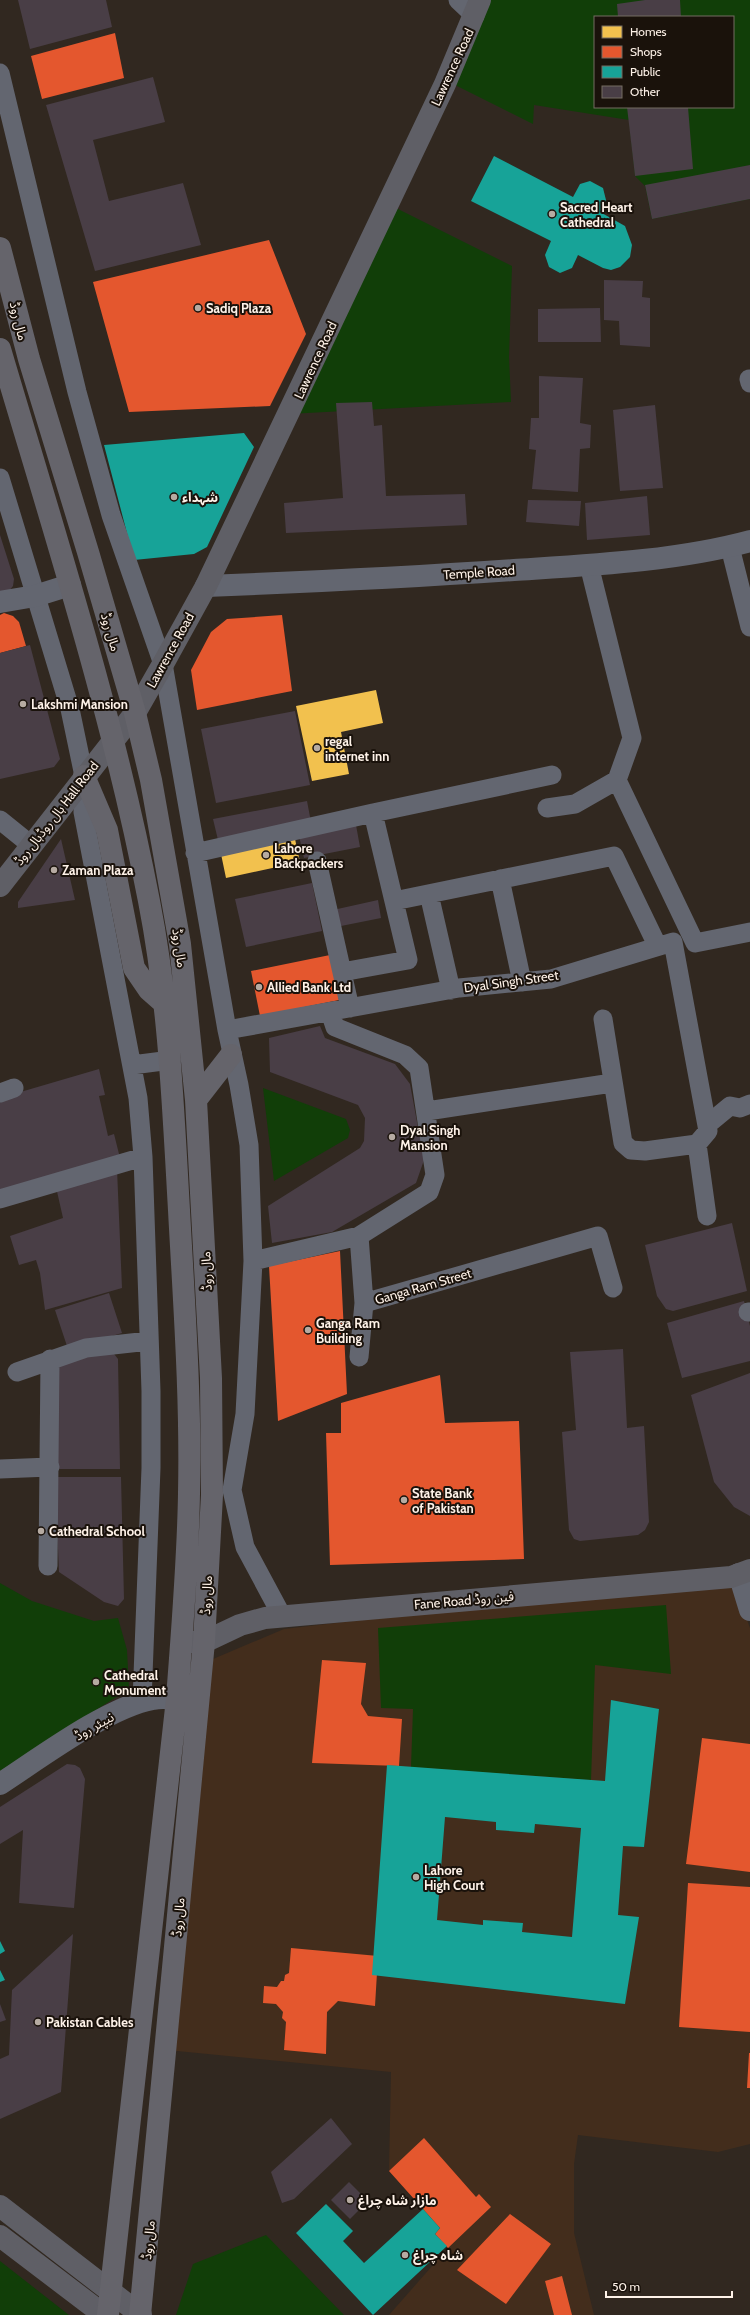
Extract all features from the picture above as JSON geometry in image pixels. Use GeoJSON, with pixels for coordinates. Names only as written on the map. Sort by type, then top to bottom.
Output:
{"type":"FeatureCollection","features":[{"type":"Feature","properties":{"kind":"main road","name":"Lawrence Road"},"geometry":{"type":"LineString","coordinates":[[113,742],[135,713],[164,664],[206,586],[290,414],[416,141],[445,84],[477,8]]}},
{"type":"Feature","properties":{"kind":"main road","name":"مال روڈ"},"geometry":{"type":"LineString","coordinates":[[0,248],[29,360],[86,545],[135,713],[151,780],[180,944],[196,1100],[210,1355],[212,1495],[204,1642],[187,1700],[108,2315]]}},
{"type":"Feature","properties":{"kind":"main road","name":"مال روڈ"},"geometry":{"type":"LineString","coordinates":[[0,349],[98,679],[124,780],[150,904],[166,1005],[171,1060],[187,1365],[189,1442],[186,1598],[182,1642],[187,1700],[166,2057],[140,2315]]}},
{"type":"Feature","properties":{"kind":"main road","name":"ہال روڈہال روڈ Hall Road"},"geometry":{"type":"LineString","coordinates":[[0,886],[84,776],[113,742]]}},
{"type":"Feature","properties":{"kind":"main road"},"geometry":{"type":"LineString","coordinates":[[84,776],[107,830],[134,968],[149,990],[166,1005]]}},
{"type":"Feature","properties":{"kind":"main road"},"geometry":{"type":"LineString","coordinates":[[196,1100],[231,1055]]}},
{"type":"Feature","properties":{"kind":"main road","name":"Fane Road فین روڈ"},"geometry":{"type":"LineString","coordinates":[[182,1642],[204,1642],[240,1625],[265,1618],[731,1577],[744,1572]]}},
{"type":"Feature","properties":{"kind":"main road"},"geometry":{"type":"LineString","coordinates":[[0,2206],[140,2315]]}},
{"type":"Feature","properties":{"kind":"main road"},"geometry":{"type":"LineString","coordinates":[[0,2236],[104,2315]]}},
{"type":"Feature","properties":{"kind":"street"},"geometry":{"type":"LineString","coordinates":[[458,0],[477,8]]}},
{"type":"Feature","properties":{"kind":"street"},"geometry":{"type":"LineString","coordinates":[[0,73],[77,392],[111,515],[164,664],[226,1030],[239,1084],[249,1145],[253,1261],[245,1414],[232,1490],[245,1547],[282,1616]]}},
{"type":"Feature","properties":{"kind":"street"},"geometry":{"type":"LineString","coordinates":[[0,478],[70,709],[84,776],[84,812],[138,1098],[143,1157],[149,1341],[151,1468],[142,1702]]}},
{"type":"Feature","properties":{"kind":"street"},"geometry":{"type":"LineString","coordinates":[[740,544],[750,627]]}},
{"type":"Feature","properties":{"kind":"street","name":"Temple Road"},"geometry":{"type":"LineString","coordinates":[[206,586],[332,581],[589,565],[740,544]]}},
{"type":"Feature","properties":{"kind":"street"},"geometry":{"type":"LineString","coordinates":[[547,808],[575,804],[617,780],[632,738],[589,565]]}},
{"type":"Feature","properties":{"kind":"street"},"geometry":{"type":"LineString","coordinates":[[0,602],[35,596],[70,585]]}},
{"type":"Feature","properties":{"kind":"street"},"geometry":{"type":"LineString","coordinates":[[195,853],[552,774]]}},
{"type":"Feature","properties":{"kind":"street"},"geometry":{"type":"LineString","coordinates":[[617,780],[695,944],[750,932]]}},
{"type":"Feature","properties":{"kind":"street"},"geometry":{"type":"LineString","coordinates":[[342,972],[408,960],[373,813]]}},
{"type":"Feature","properties":{"kind":"street"},"geometry":{"type":"LineString","coordinates":[[0,820],[31,846]]}},
{"type":"Feature","properties":{"kind":"street"},"geometry":{"type":"LineString","coordinates":[[394,901],[614,856],[657,945]]}},
{"type":"Feature","properties":{"kind":"street"},"geometry":{"type":"LineString","coordinates":[[317,861],[350,1008]]}},
{"type":"Feature","properties":{"kind":"street"},"geometry":{"type":"LineString","coordinates":[[500,879],[522,982]]}},
{"type":"Feature","properties":{"kind":"street"},"geometry":{"type":"LineString","coordinates":[[429,894],[451,990]]}},
{"type":"Feature","properties":{"kind":"street","name":"Dyal Singh Street"},"geometry":{"type":"LineString","coordinates":[[226,1030],[451,990],[551,978],[657,945],[673,942],[704,1134]]}},
{"type":"Feature","properties":{"kind":"street"},"geometry":{"type":"LineString","coordinates":[[253,1261],[358,1236],[429,1192],[435,1175],[427,1111],[419,1068],[405,1055],[335,1027],[330,1012]]}},
{"type":"Feature","properties":{"kind":"street"},"geometry":{"type":"LineString","coordinates":[[603,1019],[612,1083],[623,1143],[632,1150],[645,1151],[704,1134],[730,1106],[740,1108],[750,1104]]}},
{"type":"Feature","properties":{"kind":"street"},"geometry":{"type":"LineString","coordinates":[[132,1064],[171,1060]]}},
{"type":"Feature","properties":{"kind":"street"},"geometry":{"type":"LineString","coordinates":[[427,1111],[612,1083]]}},
{"type":"Feature","properties":{"kind":"street"},"geometry":{"type":"LineString","coordinates":[[704,1134],[707,1216]]}},
{"type":"Feature","properties":{"kind":"street"},"geometry":{"type":"LineString","coordinates":[[0,1200],[143,1157]]}},
{"type":"Feature","properties":{"kind":"street","name":"Ganga Ram Street"},"geometry":{"type":"LineString","coordinates":[[358,1236],[364,1303],[598,1236],[613,1288]]}},
{"type":"Feature","properties":{"kind":"street"},"geometry":{"type":"LineString","coordinates":[[359,1357],[364,1303]]}},
{"type":"Feature","properties":{"kind":"street"},"geometry":{"type":"LineString","coordinates":[[17,1372],[50,1359],[86,1348],[149,1341]]}},
{"type":"Feature","properties":{"kind":"street"},"geometry":{"type":"LineString","coordinates":[[48,1566],[50,1359]]}},
{"type":"Feature","properties":{"kind":"street"},"geometry":{"type":"LineString","coordinates":[[0,1469],[50,1467]]}},
{"type":"Feature","properties":{"kind":"street"},"geometry":{"type":"LineString","coordinates":[[212,1495],[232,1490]]}},
{"type":"Feature","properties":{"kind":"street"},"geometry":{"type":"LineString","coordinates":[[744,1572],[750,1610]]}},
{"type":"Feature","properties":{"kind":"street","name":"نیپئر روڈ"},"geometry":{"type":"LineString","coordinates":[[0,1784],[102,1720],[142,1702],[164,1698],[187,1700]]}},
{"type":"Feature","properties":{"kind":"shaded area","name":"Lahore High Court"},"geometry":{"type":"Polygon","coordinates":[[[731,1577],[750,1628],[750,2144],[718,2152],[578,2135],[574,2164],[574,2233],[594,2315],[389,2315],[448,2248],[440,2228],[389,2171],[391,2072],[167,2050],[213,1659],[284,1629],[731,1577]]]}},
{"type":"Feature","properties":{"kind":"green space"},"geometry":{"type":"Polygon","coordinates":[[[466,0],[750,0],[750,199],[652,219],[645,186],[635,176],[629,120],[534,105],[533,124],[447,81],[466,0]]]}},
{"type":"Feature","properties":{"kind":"green space"},"geometry":{"type":"Polygon","coordinates":[[[388,204],[512,266],[509,357],[511,402],[289,414],[388,204]]]}},
{"type":"Feature","properties":{"kind":"green space"},"geometry":{"type":"Polygon","coordinates":[[[263,1088],[346,1119],[350,1130],[348,1138],[274,1181],[263,1088]]]}},
{"type":"Feature","properties":{"kind":"green space"},"geometry":{"type":"Polygon","coordinates":[[[0,1583],[32,1601],[94,1621],[118,1618],[127,1650],[129,1689],[0,1771],[0,1583]]]}},
{"type":"Feature","properties":{"kind":"green space"},"geometry":{"type":"Polygon","coordinates":[[[666,1605],[671,1674],[595,1665],[591,1780],[411,1767],[413,1709],[381,1708],[378,1628],[666,1605]]]}},
{"type":"Feature","properties":{"kind":"green space"},"geometry":{"type":"Polygon","coordinates":[[[266,2235],[344,2315],[176,2315],[193,2264],[266,2235]]]}},
{"type":"Feature","properties":{"kind":"green space"},"geometry":{"type":"Polygon","coordinates":[[[0,2261],[69,2315],[0,2315],[0,2261]]]}},
{"type":"Feature","properties":{"kind":"building: Homes"},"geometry":{"type":"Polygon","coordinates":[[[376,690],[383,723],[341,732],[349,774],[312,781],[296,706],[376,690]]]}},
{"type":"Feature","properties":{"kind":"building: Homes"},"geometry":{"type":"Polygon","coordinates":[[[295,839],[300,862],[226,878],[221,854],[295,839]]]}},
{"type":"Feature","properties":{"kind":"building: Shops"},"geometry":{"type":"Polygon","coordinates":[[[115,33],[124,78],[42,99],[31,56],[115,33]]]}},
{"type":"Feature","properties":{"kind":"building: Shops","name":"Sadiq Plaza"},"geometry":{"type":"Polygon","coordinates":[[[269,240],[306,334],[270,406],[129,412],[93,282],[269,240]]]}},
{"type":"Feature","properties":{"kind":"building: Shops"},"geometry":{"type":"Polygon","coordinates":[[[4,613],[13,616],[19,622],[26,646],[0,653],[0,615],[4,613]]]}},
{"type":"Feature","properties":{"kind":"building: Shops"},"geometry":{"type":"Polygon","coordinates":[[[282,615],[292,691],[197,710],[191,670],[211,632],[227,619],[282,615]]]}},
{"type":"Feature","properties":{"kind":"building: Shops"},"geometry":{"type":"Polygon","coordinates":[[[330,955],[339,1000],[260,1016],[251,971],[330,955]]]}},
{"type":"Feature","properties":{"kind":"building: Shops","name":"Ganga Ram Building"},"geometry":{"type":"Polygon","coordinates":[[[340,1251],[347,1394],[278,1421],[269,1266],[340,1251]]]}},
{"type":"Feature","properties":{"kind":"building: Shops"},"geometry":{"type":"Polygon","coordinates":[[[440,1375],[445,1423],[519,1421],[524,1559],[330,1565],[326,1433],[341,1433],[341,1403],[440,1375]]]}},
{"type":"Feature","properties":{"kind":"building: Shops"},"geometry":{"type":"Polygon","coordinates":[[[322,1660],[366,1663],[361,1704],[368,1716],[402,1719],[399,1766],[312,1763],[322,1660]]]}},
{"type":"Feature","properties":{"kind":"building: Shops"},"geometry":{"type":"Polygon","coordinates":[[[702,1738],[750,1744],[750,1872],[686,1864],[702,1738]]]}},
{"type":"Feature","properties":{"kind":"building: Shops"},"geometry":{"type":"Polygon","coordinates":[[[688,1883],[750,1887],[750,2032],[679,2027],[688,1883]]]}},
{"type":"Feature","properties":{"kind":"building: Shops"},"geometry":{"type":"Polygon","coordinates":[[[291,1948],[378,1956],[375,2006],[338,2001],[327,2012],[326,2054],[284,2050],[286,2022],[282,2018],[283,2012],[276,2004],[263,2003],[264,1986],[277,1987],[281,1981],[284,1981],[285,1975],[289,1973],[291,1948]]]}},
{"type":"Feature","properties":{"kind":"building: Shops"},"geometry":{"type":"Polygon","coordinates":[[[749,2053],[750,2088],[747,2088],[749,2053]]]}},
{"type":"Feature","properties":{"kind":"building: Shops"},"geometry":{"type":"Polygon","coordinates":[[[424,2138],[476,2197],[479,2194],[491,2207],[448,2248],[435,2234],[440,2228],[389,2171],[424,2138]]]}},
{"type":"Feature","properties":{"kind":"building: Shops"},"geometry":{"type":"Polygon","coordinates":[[[510,2214],[551,2244],[506,2304],[457,2270],[510,2214]]]}},
{"type":"Feature","properties":{"kind":"building: Shops"},"geometry":{"type":"Polygon","coordinates":[[[562,2276],[572,2315],[554,2315],[545,2281],[562,2276]]]}},
{"type":"Feature","properties":{"kind":"building: Public","name":"Sacred Heart Cathedral"},"geometry":{"type":"Polygon","coordinates":[[[494,156],[573,197],[580,184],[590,181],[603,188],[606,200],[600,212],[625,226],[632,245],[630,257],[620,267],[611,270],[603,268],[578,255],[572,268],[560,273],[549,267],[545,255],[551,241],[471,201],[494,156]]]}},
{"type":"Feature","properties":{"kind":"building: Public","name":"شہداء"},"geometry":{"type":"Polygon","coordinates":[[[244,433],[254,447],[207,547],[194,554],[134,560],[104,445],[244,433]]]}},
{"type":"Feature","properties":{"kind":"building: Public"},"geometry":{"type":"Polygon","coordinates":[[[611,1700],[659,1709],[644,1847],[623,1846],[618,1915],[639,1917],[625,2004],[372,1975],[387,1765],[605,1781],[611,1700]],[[445,1817],[437,1920],[483,1925],[483,1920],[523,1923],[522,1932],[572,1937],[581,1828],[535,1824],[534,1833],[496,1830],[496,1822],[445,1817]]]}},
{"type":"Feature","properties":{"kind":"building: Public"},"geometry":{"type":"Polygon","coordinates":[[[0,1941],[5,1951],[0,1954],[0,1941]]]}},
{"type":"Feature","properties":{"kind":"building: Public"},"geometry":{"type":"Polygon","coordinates":[[[0,1970],[5,1980],[0,1982],[0,1970]]]}},
{"type":"Feature","properties":{"kind":"building: Public","name":"شاہ چراغ"},"geometry":{"type":"Polygon","coordinates":[[[326,2204],[353,2231],[343,2241],[364,2263],[423,2209],[440,2228],[435,2234],[447,2246],[373,2315],[296,2233],[326,2204]]]}},
{"type":"Feature","properties":{"kind":"building: Other"},"geometry":{"type":"Polygon","coordinates":[[[18,0],[106,0],[112,27],[30,49],[18,0]]]}},
{"type":"Feature","properties":{"kind":"building: Other"},"geometry":{"type":"Polygon","coordinates":[[[645,0],[680,0],[681,16],[618,16],[617,4],[645,0]]]}},
{"type":"Feature","properties":{"kind":"building: Other"},"geometry":{"type":"Polygon","coordinates":[[[153,77],[165,122],[93,140],[109,201],[183,183],[201,245],[95,271],[46,105],[153,77]]]}},
{"type":"Feature","properties":{"kind":"building: Other"},"geometry":{"type":"Polygon","coordinates":[[[627,108],[688,108],[693,169],[635,176],[627,108]]]}},
{"type":"Feature","properties":{"kind":"building: Other"},"geometry":{"type":"Polygon","coordinates":[[[750,165],[750,199],[652,219],[645,185],[750,165]]]}},
{"type":"Feature","properties":{"kind":"building: Other"},"geometry":{"type":"Polygon","coordinates":[[[604,280],[643,281],[642,297],[650,298],[650,347],[620,345],[619,321],[604,320],[604,280]]]}},
{"type":"Feature","properties":{"kind":"building: Other"},"geometry":{"type":"Polygon","coordinates":[[[600,308],[601,342],[538,342],[538,309],[600,308]]]}},
{"type":"Feature","properties":{"kind":"building: Other"},"geometry":{"type":"Polygon","coordinates":[[[539,376],[583,378],[580,423],[591,425],[590,448],[580,449],[578,492],[532,489],[536,450],[529,449],[531,418],[539,418],[539,376]]]}},
{"type":"Feature","properties":{"kind":"building: Other"},"geometry":{"type":"Polygon","coordinates":[[[372,402],[374,426],[382,425],[386,496],[465,494],[467,525],[286,533],[284,503],[343,498],[336,403],[372,402]]]}},
{"type":"Feature","properties":{"kind":"building: Other"},"geometry":{"type":"Polygon","coordinates":[[[655,405],[663,488],[620,491],[613,410],[655,405]]]}},
{"type":"Feature","properties":{"kind":"building: Other"},"geometry":{"type":"Polygon","coordinates":[[[647,496],[650,535],[587,540],[585,503],[647,496]]]}},
{"type":"Feature","properties":{"kind":"building: Other"},"geometry":{"type":"Polygon","coordinates":[[[528,500],[581,501],[579,526],[526,522],[528,500]]]}},
{"type":"Feature","properties":{"kind":"building: Other"},"geometry":{"type":"Polygon","coordinates":[[[0,535],[14,579],[13,586],[9,591],[0,591],[0,535]]]}},
{"type":"Feature","properties":{"kind":"building: Other","name":"Lakshmi Mansion"},"geometry":{"type":"Polygon","coordinates":[[[30,645],[60,759],[54,767],[0,779],[0,653],[30,645]]]}},
{"type":"Feature","properties":{"kind":"building: Other"},"geometry":{"type":"Polygon","coordinates":[[[295,711],[310,785],[216,803],[201,729],[295,711]]]}},
{"type":"Feature","properties":{"kind":"building: Other"},"geometry":{"type":"Polygon","coordinates":[[[307,801],[311,822],[218,840],[213,819],[307,801]]]}},
{"type":"Feature","properties":{"kind":"building: Other"},"geometry":{"type":"Polygon","coordinates":[[[356,825],[360,847],[304,858],[299,836],[356,825]]]}},
{"type":"Feature","properties":{"kind":"building: Other","name":"Zaman Plaza"},"geometry":{"type":"Polygon","coordinates":[[[61,839],[75,900],[18,908],[18,902],[61,839]]]}},
{"type":"Feature","properties":{"kind":"building: Other"},"geometry":{"type":"Polygon","coordinates":[[[312,883],[322,931],[246,947],[235,899],[312,883]]]}},
{"type":"Feature","properties":{"kind":"building: Other"},"geometry":{"type":"Polygon","coordinates":[[[378,900],[381,918],[336,927],[333,910],[378,900]]]}},
{"type":"Feature","properties":{"kind":"building: Other","name":"Dyal Singh Mansion"},"geometry":{"type":"Polygon","coordinates":[[[320,1026],[325,1038],[395,1064],[410,1084],[424,1160],[416,1183],[332,1232],[272,1243],[268,1206],[360,1148],[364,1141],[365,1118],[358,1105],[270,1072],[269,1038],[320,1026]]]}},
{"type":"Feature","properties":{"kind":"building: Other"},"geometry":{"type":"Polygon","coordinates":[[[99,1069],[105,1095],[99,1096],[108,1136],[114,1134],[120,1158],[0,1193],[0,1098],[99,1069]]]}},
{"type":"Feature","properties":{"kind":"building: Other"},"geometry":{"type":"Polygon","coordinates":[[[117,1169],[122,1288],[45,1310],[40,1273],[36,1260],[19,1265],[10,1236],[63,1218],[56,1187],[117,1169]]]}},
{"type":"Feature","properties":{"kind":"building: Other"},"geometry":{"type":"Polygon","coordinates":[[[732,1223],[747,1291],[673,1311],[666,1309],[657,1296],[645,1245],[732,1223]]]}},
{"type":"Feature","properties":{"kind":"building: Other"},"geometry":{"type":"Polygon","coordinates":[[[109,1293],[122,1333],[68,1349],[55,1310],[109,1293]]]}},
{"type":"Feature","properties":{"kind":"building: Other"},"geometry":{"type":"Polygon","coordinates":[[[744,1301],[750,1326],[750,1361],[682,1378],[667,1323],[744,1301]]]}},
{"type":"Feature","properties":{"kind":"building: Other"},"geometry":{"type":"Polygon","coordinates":[[[623,1349],[627,1428],[644,1426],[649,1522],[645,1530],[638,1535],[580,1541],[574,1539],[569,1530],[562,1432],[576,1430],[570,1352],[623,1349]]]}},
{"type":"Feature","properties":{"kind":"building: Other"},"geometry":{"type":"Polygon","coordinates":[[[111,1350],[118,1359],[120,1469],[57,1469],[56,1365],[111,1350]]]}},
{"type":"Feature","properties":{"kind":"building: Other"},"geometry":{"type":"Polygon","coordinates":[[[750,1373],[750,1516],[734,1507],[714,1482],[691,1395],[750,1373]]]}},
{"type":"Feature","properties":{"kind":"building: Other"},"geometry":{"type":"Polygon","coordinates":[[[55,1477],[121,1477],[124,1599],[118,1606],[104,1602],[59,1572],[55,1477]]]}},
{"type":"Feature","properties":{"kind":"building: Other"},"geometry":{"type":"Polygon","coordinates":[[[67,1764],[75,1765],[80,1768],[85,1779],[74,1908],[19,1903],[23,1830],[0,1844],[0,1807],[67,1764]]]}},
{"type":"Feature","properties":{"kind":"building: Other","name":"Pakistan Cables"},"geometry":{"type":"Polygon","coordinates":[[[73,1934],[61,2092],[0,2119],[0,2059],[9,2055],[12,1990],[73,1934]]]}},
{"type":"Feature","properties":{"kind":"building: Other"},"geometry":{"type":"Polygon","coordinates":[[[0,2004],[6,2020],[0,2022],[0,2004]]]}},
{"type":"Feature","properties":{"kind":"building: Other"},"geometry":{"type":"Polygon","coordinates":[[[331,2118],[352,2144],[294,2199],[282,2203],[271,2172],[331,2118]]]}},
{"type":"Feature","properties":{"kind":"building: Other","name":"مازار شاہ چراغ"},"geometry":{"type":"Polygon","coordinates":[[[349,2182],[368,2201],[350,2219],[331,2200],[349,2182]]]}},
{"type":"Feature","properties":{"kind":"place","name":"Sacred Heart Cathedral"},"geometry":{"type":"Point","coordinates":[552,214]}},
{"type":"Feature","properties":{"kind":"place","name":"Sadiq Plaza"},"geometry":{"type":"Point","coordinates":[198,308]}},
{"type":"Feature","properties":{"kind":"place","name":"شہداء"},"geometry":{"type":"Point","coordinates":[174,497]}},
{"type":"Feature","properties":{"kind":"place","name":"Lakshmi Mansion"},"geometry":{"type":"Point","coordinates":[23,704]}},
{"type":"Feature","properties":{"kind":"place","name":"regal internet inn"},"geometry":{"type":"Point","coordinates":[317,748]}},
{"type":"Feature","properties":{"kind":"place","name":"Lahore Backpackers"},"geometry":{"type":"Point","coordinates":[266,855]}},
{"type":"Feature","properties":{"kind":"place","name":"Zaman Plaza"},"geometry":{"type":"Point","coordinates":[54,870]}},
{"type":"Feature","properties":{"kind":"place","name":"Allied Bank Ltd"},"geometry":{"type":"Point","coordinates":[259,987]}},
{"type":"Feature","properties":{"kind":"place","name":"Dyal Singh Mansion"},"geometry":{"type":"Point","coordinates":[392,1137]}},
{"type":"Feature","properties":{"kind":"place","name":"Ganga Ram Building"},"geometry":{"type":"Point","coordinates":[308,1330]}},
{"type":"Feature","properties":{"kind":"place","name":"State Bank of Pakistan"},"geometry":{"type":"Point","coordinates":[404,1500]}},
{"type":"Feature","properties":{"kind":"place","name":"Cathedral School"},"geometry":{"type":"Point","coordinates":[41,1531]}},
{"type":"Feature","properties":{"kind":"place","name":"Cathedral Monument"},"geometry":{"type":"Point","coordinates":[96,1682]}},
{"type":"Feature","properties":{"kind":"place","name":"Lahore High Court"},"geometry":{"type":"Point","coordinates":[416,1877]}},
{"type":"Feature","properties":{"kind":"place","name":"Pakistan Cables"},"geometry":{"type":"Point","coordinates":[38,2022]}},
{"type":"Feature","properties":{"kind":"place","name":"مازار شاہ چراغ"},"geometry":{"type":"Point","coordinates":[350,2200]}},
{"type":"Feature","properties":{"kind":"place","name":"شاہ چراغ"},"geometry":{"type":"Point","coordinates":[405,2255]}}]}
